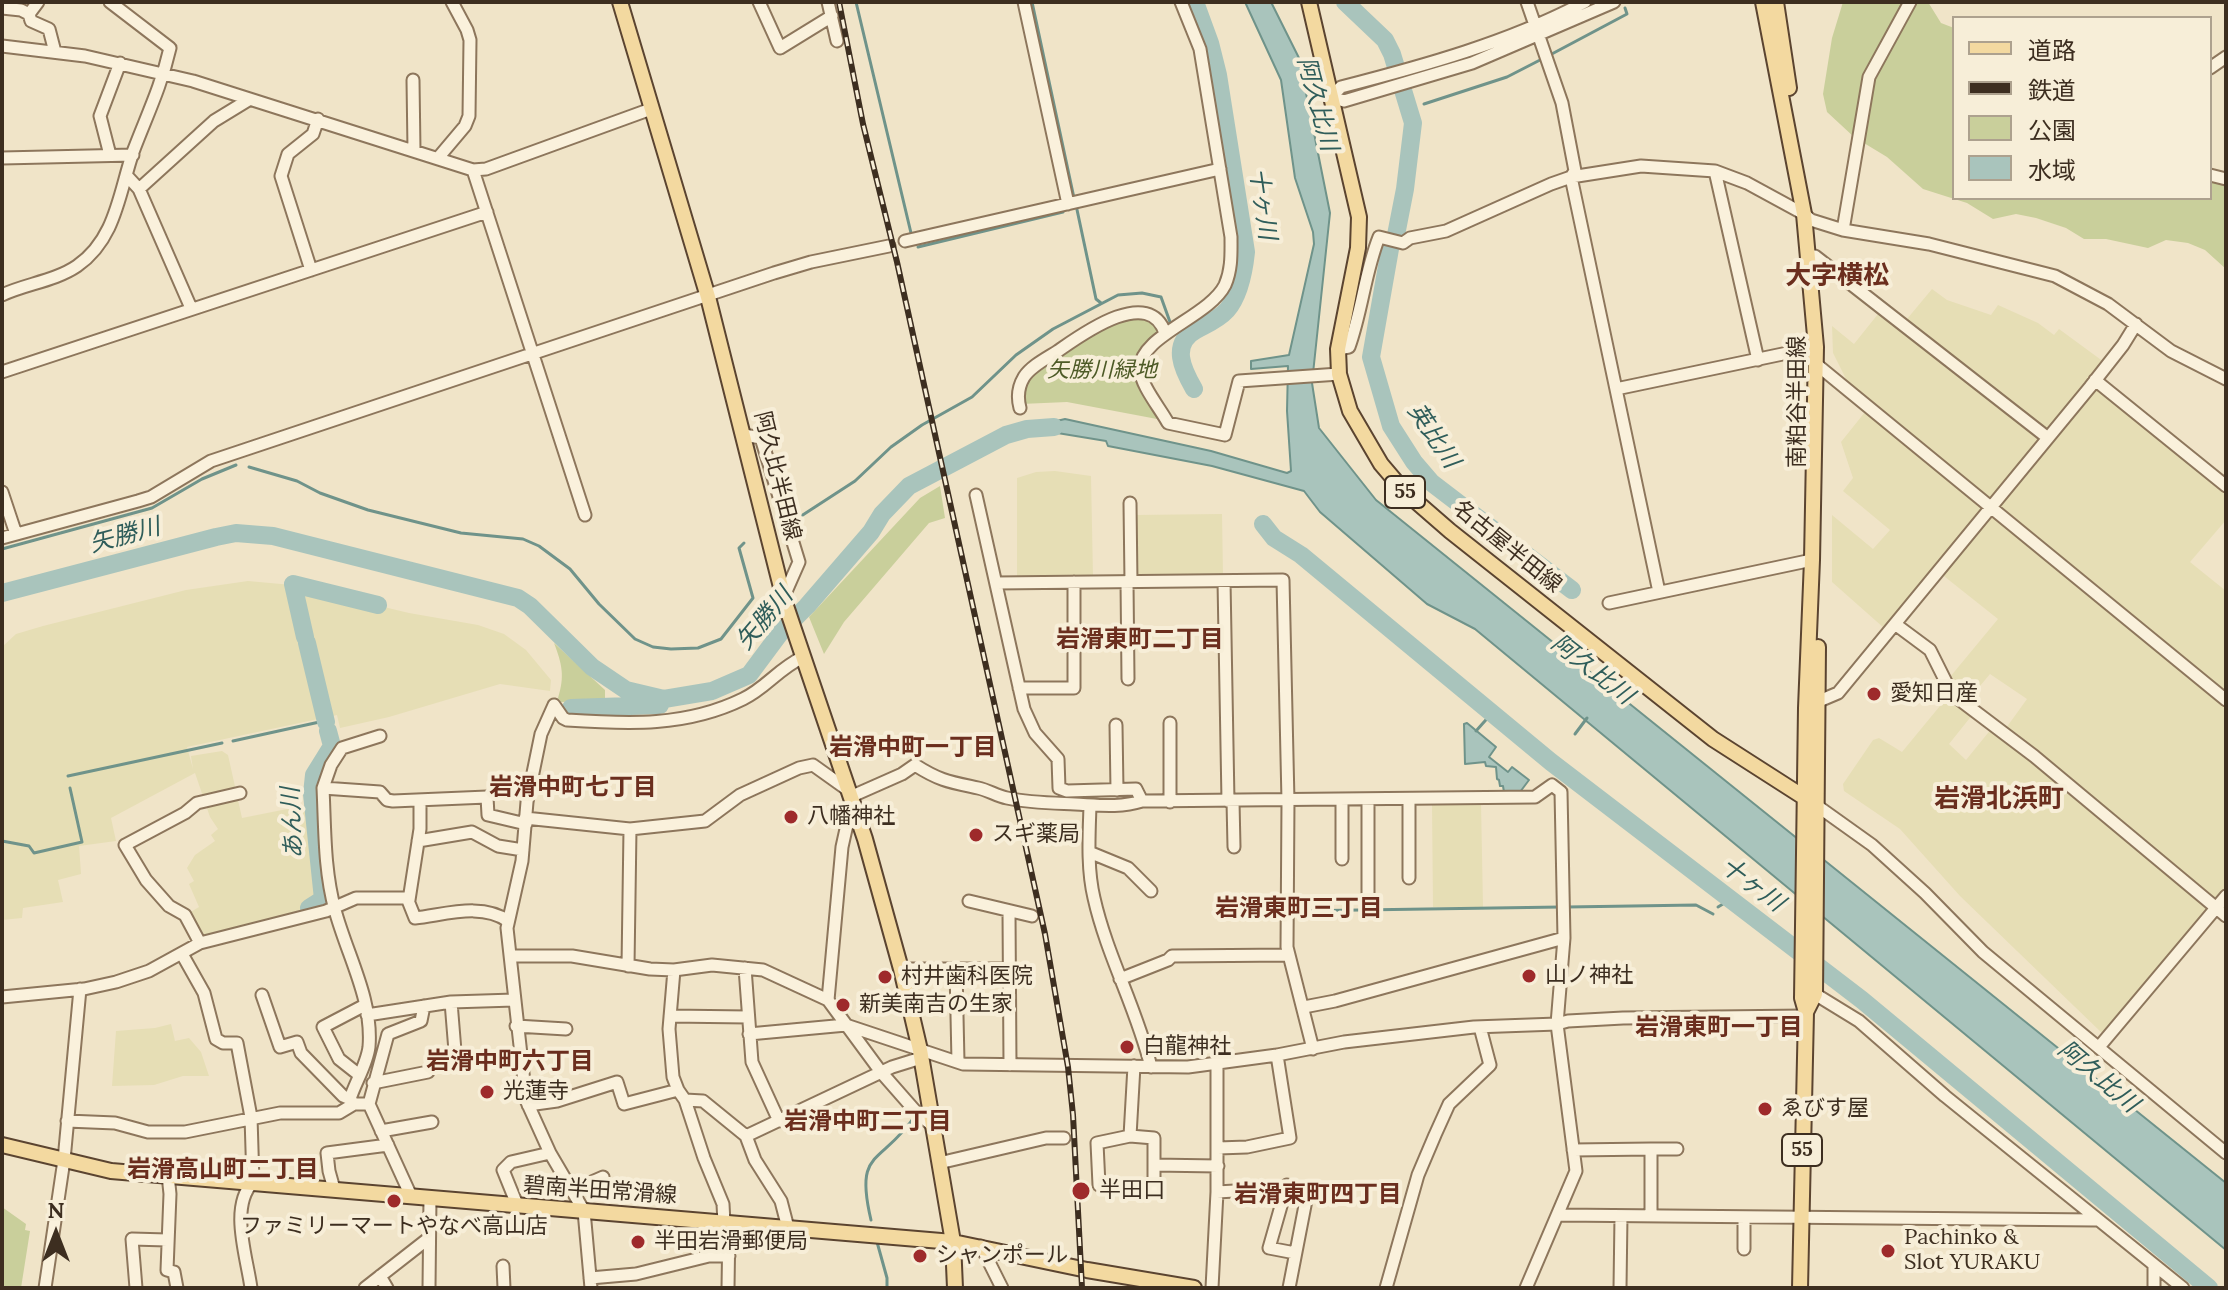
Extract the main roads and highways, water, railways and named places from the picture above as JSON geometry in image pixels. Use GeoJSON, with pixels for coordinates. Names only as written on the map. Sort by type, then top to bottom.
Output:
{"type":"FeatureCollection","features":[{"type":"Feature","properties":{"kind":"main road","name":"阿久比半田線"},"geometry":{"type":"LineString","coordinates":[[620,2],[708,297],[784,600],[850,797],[901,969],[921,1054],[953,1242],[955,1288]]}},
{"type":"Feature","properties":{"kind":"main road","name":"名古屋半田線"},"geometry":{"type":"LineString","coordinates":[[1309,2],[1359,217],[1358,248],[1331,375],[1364,439],[1404,491],[1450,531],[1713,739],[1811,802]]}},
{"type":"Feature","properties":{"kind":"main road","name":"南粕谷半田線"},"geometry":{"type":"LineString","coordinates":[[1763,2],[1815,256],[1819,368],[1811,705]]}},
{"type":"Feature","properties":{"kind":"main road","name":"南粕谷半田線"},"geometry":{"type":"LineString","coordinates":[[1776,2],[1808,217],[1819,368],[1812,560],[1811,802]]}},
{"type":"Feature","properties":{"kind":"main road","name":"55"},"geometry":{"type":"LineString","coordinates":[[1806,1014],[1815,994],[1811,802]]}},
{"type":"Feature","properties":{"kind":"main road","name":"55"},"geometry":{"type":"LineString","coordinates":[[1800,1288],[1806,1014],[1802,998],[1811,832]]}},
{"type":"Feature","properties":{"kind":"main road","name":"碧南半田常滑線"},"geometry":{"type":"LineString","coordinates":[[2,1145],[111,1171],[953,1242],[1165,1285],[1194,1288]]}},
{"type":"Feature","properties":{"kind":"water"},"geometry":{"type":"Polygon","coordinates":[[[1245,2],[1271,2],[1299,58],[1330,213],[1312,383],[1319,428],[1376,500],[2226,1183],[2226,1250],[1475,629],[1427,604],[1320,512],[1304,491],[1212,466],[1108,446],[1106,441],[1027,428],[1065,419],[1211,451],[1287,473],[1291,471],[1288,366],[1251,369],[1251,361],[1289,355],[1314,244],[1313,232],[1295,178],[1281,80],[1245,2]]]}},
{"type":"Feature","properties":{"kind":"water"},"geometry":{"type":"Polygon","coordinates":[[[1467,723],[1496,747],[1489,757],[1508,772],[1512,767],[1529,780],[1520,792],[1504,792],[1497,779],[1496,767],[1486,766],[1485,762],[1465,764],[1464,724],[1467,723]]]}},
{"type":"Feature","properties":{"kind":"waterway"},"geometry":{"type":"LineString","coordinates":[[856,2],[911,233]]}},
{"type":"Feature","properties":{"kind":"waterway"},"geometry":{"type":"LineString","coordinates":[[1032,2],[1074,198]]}},
{"type":"Feature","properties":{"kind":"waterway","name":"十ヶ川"},"geometry":{"type":"LineString","coordinates":[[1194,389],[1181,358],[1183,342],[1227,310],[1241,282],[1246,252],[1218,75],[1195,2]]}},
{"type":"Feature","properties":{"kind":"waterway","name":"英比川"},"geometry":{"type":"LineString","coordinates":[[1345,2],[1385,40],[1413,123],[1396,235]]}},
{"type":"Feature","properties":{"kind":"waterway"},"geometry":{"type":"LineString","coordinates":[[1548,56],[1627,14],[1625,8]]}},
{"type":"Feature","properties":{"kind":"waterway"},"geometry":{"type":"LineString","coordinates":[[1424,104],[1507,77],[1542,59]]}},
{"type":"Feature","properties":{"kind":"waterway"},"geometry":{"type":"LineString","coordinates":[[1076,205],[1096,299],[1101,303]]}},
{"type":"Feature","properties":{"kind":"waterway"},"geometry":{"type":"LineString","coordinates":[[918,247],[1063,212]]}},
{"type":"Feature","properties":{"kind":"waterway","name":"英比川"},"geometry":{"type":"LineString","coordinates":[[1390,249],[1371,357],[1391,426],[1432,483],[1572,590]]}},
{"type":"Feature","properties":{"kind":"waterway"},"geometry":{"type":"LineString","coordinates":[[795,520],[855,481],[891,447],[922,425],[972,397],[1016,355],[1053,329],[1118,295],[1142,293],[1161,297],[1170,322]]}},
{"type":"Feature","properties":{"kind":"waterway","name":"矢勝川"},"geometry":{"type":"LineString","coordinates":[[2,593],[216,537],[236,533],[273,536],[518,598],[592,667],[626,690],[664,699],[712,691],[749,675],[781,632],[807,606],[871,532],[882,514],[909,486],[1006,435],[1027,429],[1054,427]]}},
{"type":"Feature","properties":{"kind":"waterway"},"geometry":{"type":"LineString","coordinates":[[2,549],[152,508],[202,479],[236,465]]}},
{"type":"Feature","properties":{"kind":"waterway"},"geometry":{"type":"LineString","coordinates":[[249,467],[297,481],[320,493],[368,510],[461,533],[523,539],[539,546],[570,569],[599,604],[635,639],[653,647],[698,648],[721,639],[753,598],[739,548],[744,543]]}},
{"type":"Feature","properties":{"kind":"waterway","name":"十ヶ川"},"geometry":{"type":"LineString","coordinates":[[1263,524],[1274,538],[1301,555],[1551,762],[1862,1000],[2209,1288]]}},
{"type":"Feature","properties":{"kind":"waterway","name":"あん川"},"geometry":{"type":"LineString","coordinates":[[305,637],[293,584],[378,605]]}},
{"type":"Feature","properties":{"kind":"waterway","name":"あん川"},"geometry":{"type":"LineString","coordinates":[[306,637],[295,586],[375,604],[375,601]]}},
{"type":"Feature","properties":{"kind":"waterway","name":"あん川"},"geometry":{"type":"LineString","coordinates":[[307,643],[326,722]]}},
{"type":"Feature","properties":{"kind":"waterway"},"geometry":{"type":"LineString","coordinates":[[233,741],[324,721],[308,645]]}},
{"type":"Feature","properties":{"kind":"waterway"},"geometry":{"type":"LineString","coordinates":[[571,708],[660,705]]}},
{"type":"Feature","properties":{"kind":"waterway"},"geometry":{"type":"LineString","coordinates":[[1476,731],[1492,713]]}},
{"type":"Feature","properties":{"kind":"waterway"},"geometry":{"type":"LineString","coordinates":[[1575,734],[1587,718]]}},
{"type":"Feature","properties":{"kind":"waterway","name":"あん川"},"geometry":{"type":"LineString","coordinates":[[309,908],[323,899],[312,794],[314,775],[332,746],[328,731]]}},
{"type":"Feature","properties":{"kind":"waterway"},"geometry":{"type":"LineString","coordinates":[[68,776],[222,743]]}},
{"type":"Feature","properties":{"kind":"waterway"},"geometry":{"type":"LineString","coordinates":[[2,841],[29,846],[34,853],[82,842],[70,788]]}},
{"type":"Feature","properties":{"kind":"waterway"},"geometry":{"type":"LineString","coordinates":[[1718,907],[1731,899]]}},
{"type":"Feature","properties":{"kind":"waterway"},"geometry":{"type":"LineString","coordinates":[[1567,907],[1696,905],[1713,914]]}},
{"type":"Feature","properties":{"kind":"waterway"},"geometry":{"type":"LineString","coordinates":[[1293,911],[1561,907]]}},
{"type":"Feature","properties":{"kind":"waterway"},"geometry":{"type":"LineString","coordinates":[[871,1220],[867,1197],[868,1169],[915,1116]]}},
{"type":"Feature","properties":{"kind":"waterway"},"geometry":{"type":"LineString","coordinates":[[877,1242],[887,1288]]}},
{"type":"Feature","properties":{"kind":"railway"},"geometry":{"type":"LineString","coordinates":[[839,2],[863,124],[897,262],[1045,934],[1068,1067],[1082,1288]]}},
{"type":"Feature","properties":{"kind":"place","name":"愛知日産"},"geometry":{"type":"Point","coordinates":[1874,694]}},
{"type":"Feature","properties":{"kind":"place","name":"八幡神社"},"geometry":{"type":"Point","coordinates":[791,817]}},
{"type":"Feature","properties":{"kind":"place","name":"スギ薬局"},"geometry":{"type":"Point","coordinates":[976,835]}},
{"type":"Feature","properties":{"kind":"place","name":"山ノ神社"},"geometry":{"type":"Point","coordinates":[1529,976]}},
{"type":"Feature","properties":{"kind":"place","name":"村井歯科医院"},"geometry":{"type":"Point","coordinates":[885,977]}},
{"type":"Feature","properties":{"kind":"place","name":"新美南吉の生家"},"geometry":{"type":"Point","coordinates":[843,1005]}},
{"type":"Feature","properties":{"kind":"place","name":"白龍神社"},"geometry":{"type":"Point","coordinates":[1127,1047]}},
{"type":"Feature","properties":{"kind":"place","name":"光蓮寺"},"geometry":{"type":"Point","coordinates":[487,1092]}},
{"type":"Feature","properties":{"kind":"place","name":"ゑびす屋"},"geometry":{"type":"Point","coordinates":[1765,1109]}},
{"type":"Feature","properties":{"kind":"place","name":"半田口"},"geometry":{"type":"Point","coordinates":[1081,1191]}},
{"type":"Feature","properties":{"kind":"place","name":"ファミリーマートやなべ高山店"},"geometry":{"type":"Point","coordinates":[394,1201]}},
{"type":"Feature","properties":{"kind":"place","name":"半田岩滑郵便局"},"geometry":{"type":"Point","coordinates":[638,1242]}},
{"type":"Feature","properties":{"kind":"place","name":"Pachinko & Slot YURAKU"},"geometry":{"type":"Point","coordinates":[1888,1251]}},
{"type":"Feature","properties":{"kind":"place","name":"シャンポール"},"geometry":{"type":"Point","coordinates":[920,1256]}},
{"type":"Feature","properties":{"kind":"district","name":"大字横松"},"geometry":{"type":"Point","coordinates":[1837,277]}},
{"type":"Feature","properties":{"kind":"district","name":"岩滑東町二丁目"},"geometry":{"type":"Point","coordinates":[1140,640]}},
{"type":"Feature","properties":{"kind":"district","name":"岩滑中町一丁目"},"geometry":{"type":"Point","coordinates":[913,748]}},
{"type":"Feature","properties":{"kind":"district","name":"岩滑中町七丁目"},"geometry":{"type":"Point","coordinates":[573,788]}},
{"type":"Feature","properties":{"kind":"district","name":"岩滑北浜町"},"geometry":{"type":"Point","coordinates":[1999,800]}},
{"type":"Feature","properties":{"kind":"district","name":"岩滑東町三丁目"},"geometry":{"type":"Point","coordinates":[1299,909]}},
{"type":"Feature","properties":{"kind":"district","name":"岩滑東町一丁目"},"geometry":{"type":"Point","coordinates":[1719,1028]}},
{"type":"Feature","properties":{"kind":"district","name":"岩滑中町六丁目"},"geometry":{"type":"Point","coordinates":[510,1062]}},
{"type":"Feature","properties":{"kind":"district","name":"岩滑中町二丁目"},"geometry":{"type":"Point","coordinates":[868,1122]}},
{"type":"Feature","properties":{"kind":"district","name":"岩滑高山町二丁目"},"geometry":{"type":"Point","coordinates":[223,1170]}},
{"type":"Feature","properties":{"kind":"district","name":"岩滑東町四丁目"},"geometry":{"type":"Point","coordinates":[1318,1195]}},
{"type":"Feature","properties":{"kind":"water label","name":"阿久比川"},"geometry":{"type":"Point","coordinates":[1317,104]}},
{"type":"Feature","properties":{"kind":"water label","name":"阿久比川"},"geometry":{"type":"Point","coordinates":[1592,670]}},
{"type":"Feature","properties":{"kind":"water label","name":"阿久比川"},"geometry":{"type":"Point","coordinates":[2098,1077]}},
{"type":"Feature","properties":{"kind":"park label","name":"矢勝川緑地"},"geometry":{"type":"Point","coordinates":[1102,371]}}]}
